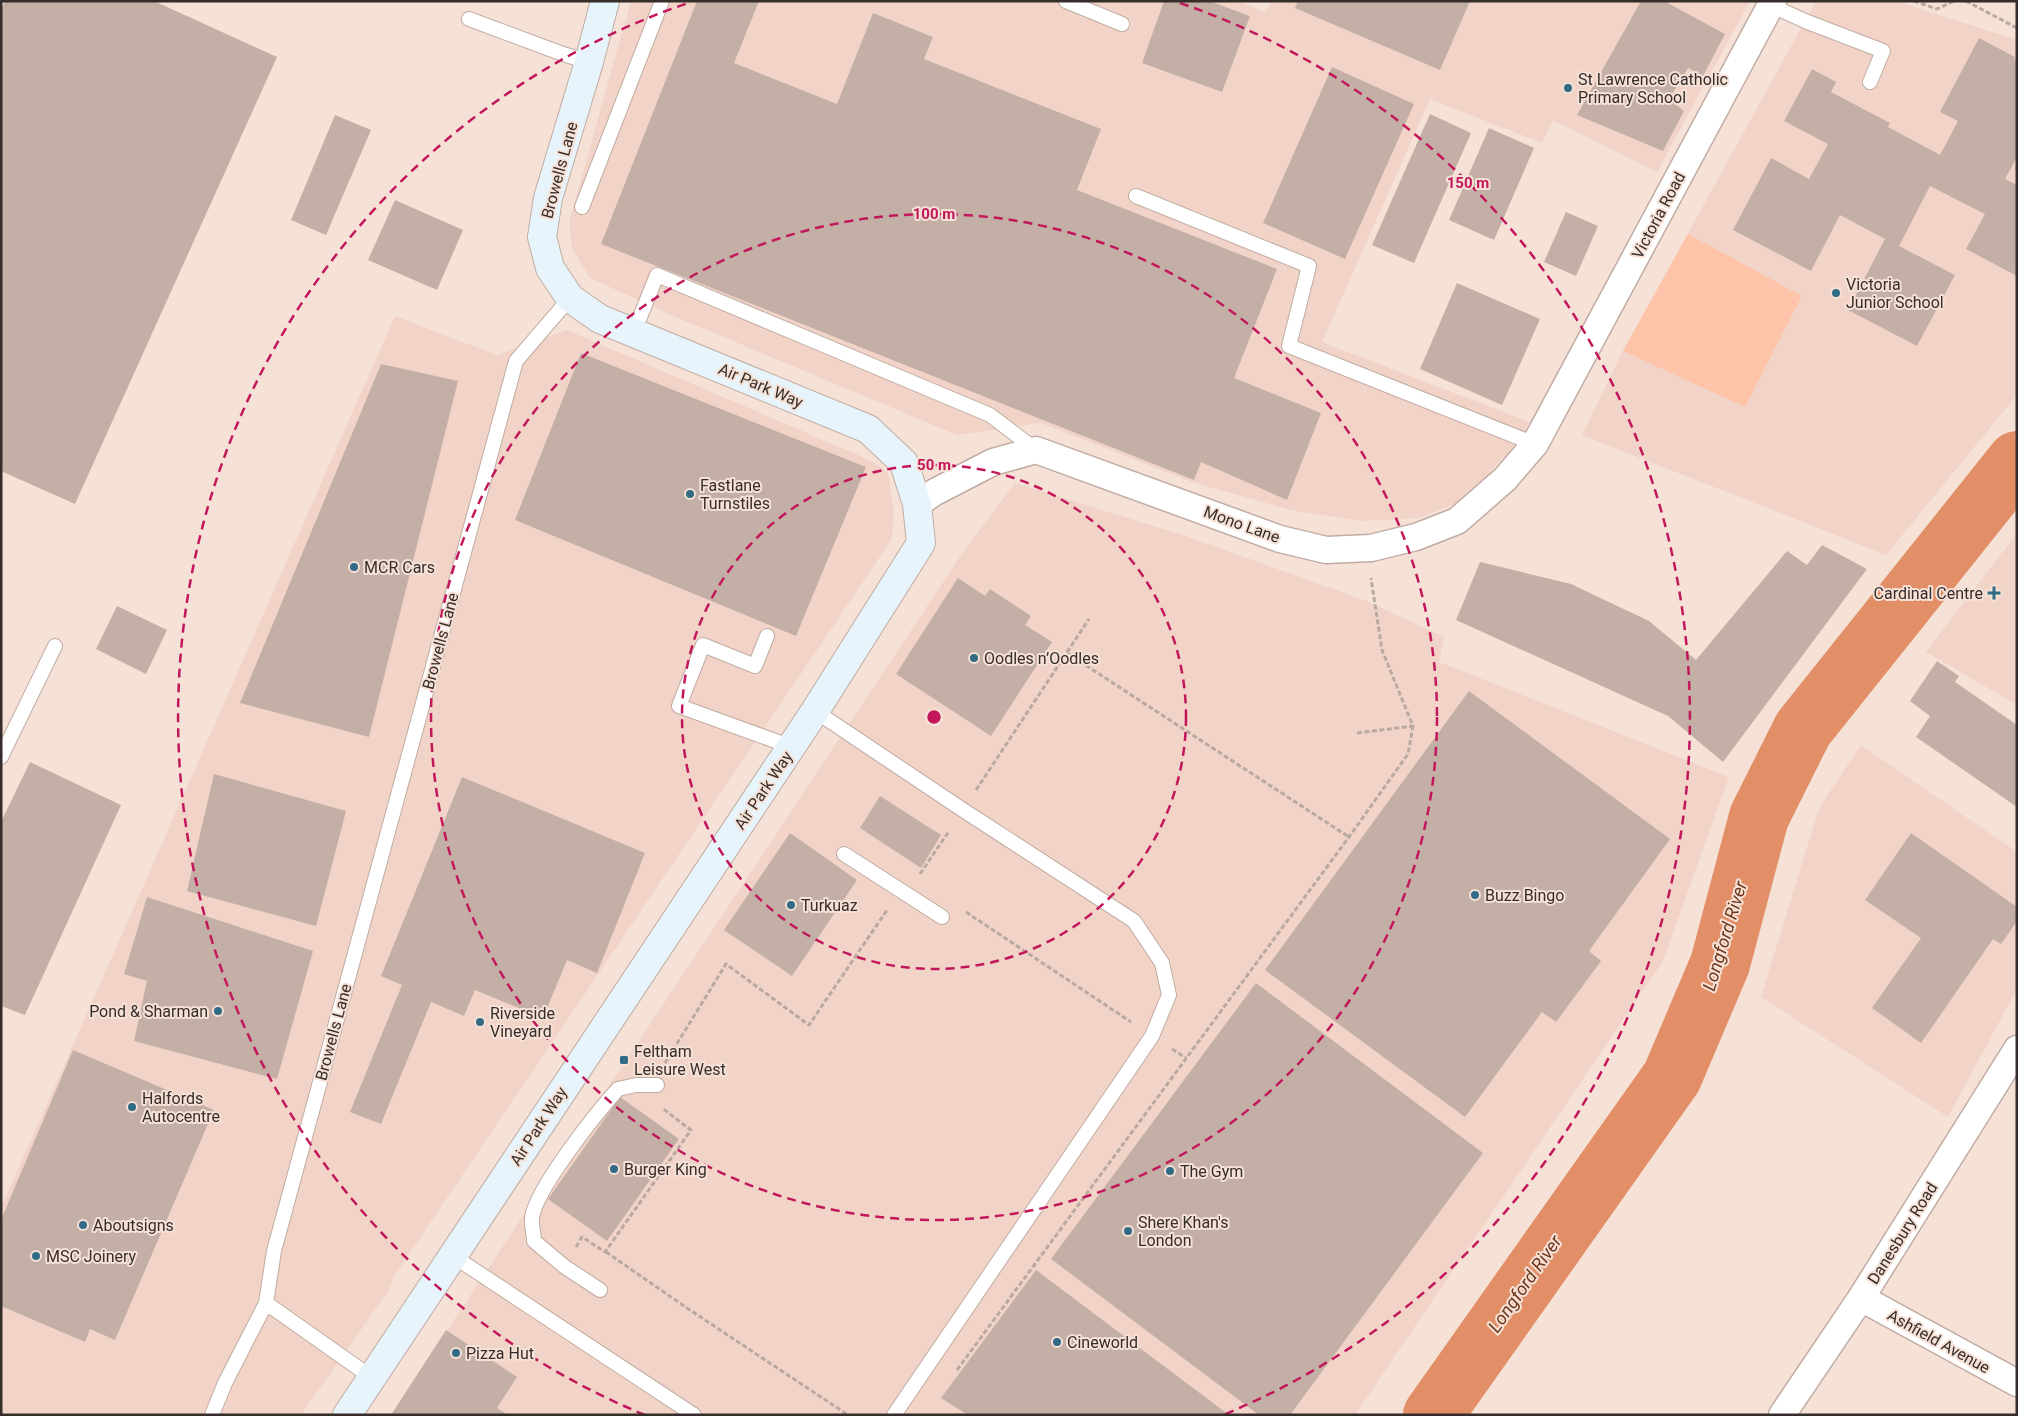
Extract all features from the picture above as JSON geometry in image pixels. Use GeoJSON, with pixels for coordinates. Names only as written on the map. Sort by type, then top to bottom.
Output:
{"type":"FeatureCollection","features":[{"type":"Feature","properties":{"kind":"street","name":"Browells Lane"},"geometry":{"type":"LineString","coordinates":[[570,298],[550,268],[542,237],[548,198],[589,62],[605,1]]}},
{"type":"Feature","properties":{"kind":"street","name":"Victoria Road"},"geometry":{"type":"LineString","coordinates":[[1539,436],[1771,3]]}},
{"type":"Feature","properties":{"kind":"street","name":"Air Park Way"},"geometry":{"type":"LineString","coordinates":[[347,1415],[816,712],[921,543],[918,504],[904,463],[868,429],[600,319],[570,298]]}},
{"type":"Feature","properties":{"kind":"street","name":"Mono Lane"},"geometry":{"type":"LineString","coordinates":[[1036,450],[1280,539],[1326,550],[1371,548],[1416,537],[1457,521],[1505,479],[1539,436]]}},
{"type":"Feature","properties":{"kind":"street"},"geometry":{"type":"LineString","coordinates":[[918,504],[936,492],[993,462],[1036,450]]}},
{"type":"Feature","properties":{"kind":"street","name":"Danesbury Road"},"geometry":{"type":"LineString","coordinates":[[1782,1415],[1861,1298],[2017,1049]]}},
{"type":"Feature","properties":{"kind":"street","name":"Ashfield Avenue"},"geometry":{"type":"LineString","coordinates":[[1861,1298],[2017,1383]]}},
{"type":"Feature","properties":{"kind":"lane"},"geometry":{"type":"LineString","coordinates":[[582,207],[662,1]]}},
{"type":"Feature","properties":{"kind":"lane"},"geometry":{"type":"LineString","coordinates":[[1066,1],[1122,24]]}},
{"type":"Feature","properties":{"kind":"lane"},"geometry":{"type":"LineString","coordinates":[[1771,3],[1805,21],[1882,51],[1870,82]]}},
{"type":"Feature","properties":{"kind":"lane"},"geometry":{"type":"LineString","coordinates":[[470,19],[589,62]]}},
{"type":"Feature","properties":{"kind":"lane"},"geometry":{"type":"LineString","coordinates":[[1136,196],[1309,266],[1289,346],[1539,436]]}},
{"type":"Feature","properties":{"kind":"lane"},"geometry":{"type":"LineString","coordinates":[[634,332],[657,275],[990,415],[1036,450]]}},
{"type":"Feature","properties":{"kind":"lane","name":"Browells Lane"},"geometry":{"type":"LineString","coordinates":[[212,1415],[225,1383],[266,1303],[276,1242],[516,361],[570,298]]}},
{"type":"Feature","properties":{"kind":"lane"},"geometry":{"type":"LineString","coordinates":[[767,636],[755,666],[703,645],[679,706],[792,747]]}},
{"type":"Feature","properties":{"kind":"lane"},"geometry":{"type":"LineString","coordinates":[[1,757],[54,646]]}},
{"type":"Feature","properties":{"kind":"lane"},"geometry":{"type":"LineString","coordinates":[[816,712],[1134,921],[1162,963],[1168,995],[1152,1036],[894,1415]]}},
{"type":"Feature","properties":{"kind":"lane"},"geometry":{"type":"LineString","coordinates":[[844,854],[942,917]]}},
{"type":"Feature","properties":{"kind":"lane"},"geometry":{"type":"LineString","coordinates":[[600,1290],[564,1267],[534,1241],[532,1218],[541,1193],[575,1143],[618,1089],[636,1085],[654,1085]]}},
{"type":"Feature","properties":{"kind":"lane"},"geometry":{"type":"LineString","coordinates":[[453,1256],[694,1415]]}},
{"type":"Feature","properties":{"kind":"lane"},"geometry":{"type":"LineString","coordinates":[[266,1303],[371,1377]]}},
{"type":"Feature","properties":{"kind":"path"},"geometry":{"type":"LineString","coordinates":[[1914,1],[1937,9],[1954,1]]}},
{"type":"Feature","properties":{"kind":"path"},"geometry":{"type":"LineString","coordinates":[[1966,1],[2017,28]]}},
{"type":"Feature","properties":{"kind":"path"},"geometry":{"type":"LineString","coordinates":[[953,1375],[1408,754],[1413,726],[1382,650],[1370,573]]}},
{"type":"Feature","properties":{"kind":"path"},"geometry":{"type":"LineString","coordinates":[[972,797],[1089,619]]}},
{"type":"Feature","properties":{"kind":"path"},"geometry":{"type":"LineString","coordinates":[[1067,652],[1349,837]]}},
{"type":"Feature","properties":{"kind":"path"},"geometry":{"type":"LineString","coordinates":[[1357,733],[1413,726]]}},
{"type":"Feature","properties":{"kind":"path"},"geometry":{"type":"LineString","coordinates":[[606,1252],[691,1130],[645,1096],[654,1085],[726,964],[809,1025],[890,905],[916,880],[949,831]]}},
{"type":"Feature","properties":{"kind":"path"},"geometry":{"type":"LineString","coordinates":[[959,908],[1186,1058]]}},
{"type":"Feature","properties":{"kind":"path"},"geometry":{"type":"LineString","coordinates":[[564,1267],[582,1237],[848,1415]]}},
{"type":"Feature","properties":{"kind":"shaded area"},"geometry":{"type":"Polygon","coordinates":[[[631,1],[1238,1],[1266,12],[1271,1],[1750,1],[1657,172],[1553,120],[1542,143],[1430,99],[1322,342],[1529,422],[1521,438],[1488,474],[1454,504],[1419,518],[1360,521],[1290,510],[1192,482],[1041,423],[957,435],[671,315],[590,278],[572,248],[569,222],[631,1]]]}},
{"type":"Feature","properties":{"kind":"shaded area","name":"Victoria Junior School"},"geometry":{"type":"Polygon","coordinates":[[[1816,1],[1896,1],[2017,40],[2017,395],[1886,555],[1582,435],[1623,351],[1816,1]]]}},
{"type":"Feature","properties":{"kind":"shaded area"},"geometry":{"type":"Polygon","coordinates":[[[1688,234],[1802,296],[1745,407],[1623,351],[1688,234]]]}},
{"type":"Feature","properties":{"kind":"shaded area"},"geometry":{"type":"Polygon","coordinates":[[[395,316],[497,355],[567,330],[872,461],[888,473],[894,511],[892,539],[393,1278],[389,1290],[301,1415],[1,1415],[1,1208],[395,316]]]}},
{"type":"Feature","properties":{"kind":"shaded area"},"geometry":{"type":"Polygon","coordinates":[[[1015,483],[1183,535],[1367,601],[1444,637],[1439,662],[1729,777],[1663,961],[1355,1415],[391,1415],[959,558],[1015,483]]]}},
{"type":"Feature","properties":{"kind":"shaded area","name":"Cardinal Centre"},"geometry":{"type":"Polygon","coordinates":[[[2017,533],[2017,705],[1926,652],[2017,533]]]}},
{"type":"Feature","properties":{"kind":"shaded area"},"geometry":{"type":"Polygon","coordinates":[[[1861,745],[2017,852],[2017,989],[1948,1117],[1761,997],[1819,808],[1861,745]]]}},
{"type":"Feature","properties":{"kind":"building"},"geometry":{"type":"Polygon","coordinates":[[[5,1],[154,1],[277,57],[75,504],[1,471],[1,10],[5,1]]]}},
{"type":"Feature","properties":{"kind":"building"},"geometry":{"type":"Polygon","coordinates":[[[697,1],[759,1],[734,63],[837,104],[873,13],[933,37],[924,59],[1101,129],[1077,190],[1277,269],[1234,378],[1321,413],[1287,500],[1201,462],[1194,480],[601,244],[697,1]]]}},
{"type":"Feature","properties":{"kind":"building"},"geometry":{"type":"Polygon","coordinates":[[[1164,1],[1209,1],[1250,16],[1222,92],[1142,63],[1164,1]]]}},
{"type":"Feature","properties":{"kind":"building"},"geometry":{"type":"Polygon","coordinates":[[[1298,1],[1470,1],[1440,70],[1295,8],[1298,1]]]}},
{"type":"Feature","properties":{"kind":"building"},"geometry":{"type":"Polygon","coordinates":[[[1641,1],[1664,1],[1725,34],[1703,76],[1688,68],[1669,99],[1684,111],[1663,151],[1577,115],[1641,1]]]}},
{"type":"Feature","properties":{"kind":"building"},"geometry":{"type":"Polygon","coordinates":[[[1979,38],[2015,57],[2014,59],[2017,61],[2017,157],[2005,179],[2017,185],[2017,276],[1966,249],[1985,214],[1930,186],[1899,246],[1955,275],[1917,346],[1848,310],[1885,239],[1840,215],[1811,271],[1733,230],[1771,158],[1809,179],[1828,144],[1784,121],[1812,69],[1836,82],[1831,92],[1890,123],[1888,127],[1940,155],[1958,121],[1940,112],[1979,38]]]}},
{"type":"Feature","properties":{"kind":"building"},"geometry":{"type":"Polygon","coordinates":[[[1332,67],[1414,104],[1345,259],[1263,223],[1332,67]]]}},
{"type":"Feature","properties":{"kind":"building"},"geometry":{"type":"Polygon","coordinates":[[[1430,114],[1471,133],[1414,263],[1372,245],[1430,114]]]}},
{"type":"Feature","properties":{"kind":"building"},"geometry":{"type":"Polygon","coordinates":[[[335,115],[371,130],[326,235],[291,220],[335,115]]]}},
{"type":"Feature","properties":{"kind":"building"},"geometry":{"type":"Polygon","coordinates":[[[1489,128],[1534,148],[1494,240],[1449,220],[1489,128]]]}},
{"type":"Feature","properties":{"kind":"building"},"geometry":{"type":"Polygon","coordinates":[[[395,200],[463,230],[437,290],[368,260],[395,200]]]}},
{"type":"Feature","properties":{"kind":"building"},"geometry":{"type":"Polygon","coordinates":[[[1566,212],[1598,226],[1576,276],[1544,262],[1566,212]]]}},
{"type":"Feature","properties":{"kind":"building"},"geometry":{"type":"Polygon","coordinates":[[[1457,283],[1540,319],[1502,405],[1420,369],[1457,283]]]}},
{"type":"Feature","properties":{"kind":"building","name":"Fastlane Turnstiles"},"geometry":{"type":"Polygon","coordinates":[[[581,353],[866,467],[796,636],[515,520],[581,353]]]}},
{"type":"Feature","properties":{"kind":"building"},"geometry":{"type":"Polygon","coordinates":[[[381,364],[458,381],[369,737],[240,703],[381,364]]]}},
{"type":"Feature","properties":{"kind":"building"},"geometry":{"type":"Polygon","coordinates":[[[1822,545],[1867,569],[1723,762],[1668,716],[1456,620],[1480,562],[1571,584],[1649,621],[1696,660],[1787,551],[1807,565],[1822,545]]]}},
{"type":"Feature","properties":{"kind":"building","name":"Oodles n’Oodles"},"geometry":{"type":"Polygon","coordinates":[[[958,578],[985,596],[990,589],[1031,616],[1025,625],[1052,642],[991,736],[896,674],[958,578]]]}},
{"type":"Feature","properties":{"kind":"building"},"geometry":{"type":"Polygon","coordinates":[[[117,606],[167,630],[146,674],[96,649],[117,606]]]}},
{"type":"Feature","properties":{"kind":"building"},"geometry":{"type":"Polygon","coordinates":[[[1937,661],[1959,676],[1955,682],[2017,725],[2017,807],[1916,737],[1930,716],[1910,701],[1937,661]]]}},
{"type":"Feature","properties":{"kind":"building","name":"Buzz Bingo"},"geometry":{"type":"Polygon","coordinates":[[[1469,691],[1670,839],[1589,951],[1601,961],[1556,1022],[1542,1012],[1465,1117],[1265,970],[1469,691]]]}},
{"type":"Feature","properties":{"kind":"building"},"geometry":{"type":"Polygon","coordinates":[[[30,762],[121,805],[25,1015],[1,1006],[1,822],[30,762]]]}},
{"type":"Feature","properties":{"kind":"building"},"geometry":{"type":"Polygon","coordinates":[[[214,774],[346,811],[316,926],[187,891],[214,774]]]}},
{"type":"Feature","properties":{"kind":"building"},"geometry":{"type":"Polygon","coordinates":[[[462,777],[645,853],[597,973],[567,960],[543,1018],[475,990],[464,1016],[431,1002],[381,1124],[350,1112],[402,985],[381,976],[462,777]]]}},
{"type":"Feature","properties":{"kind":"building"},"geometry":{"type":"Polygon","coordinates":[[[880,796],[941,835],[921,868],[860,828],[880,796]]]}},
{"type":"Feature","properties":{"kind":"building","name":"Turkuaz"},"geometry":{"type":"Polygon","coordinates":[[[790,833],[857,880],[792,976],[724,930],[790,833]]]}},
{"type":"Feature","properties":{"kind":"building"},"geometry":{"type":"Polygon","coordinates":[[[1911,833],[2017,907],[2017,921],[2001,944],[1993,939],[1921,1043],[1872,1008],[1921,938],[1865,900],[1911,833]]]}},
{"type":"Feature","properties":{"kind":"building","name":"Pond & Sharman"},"geometry":{"type":"Polygon","coordinates":[[[147,897],[313,951],[277,1079],[134,1041],[147,981],[124,974],[147,897]]]}},
{"type":"Feature","properties":{"kind":"building"},"geometry":{"type":"Polygon","coordinates":[[[1256,983],[1483,1153],[1290,1415],[1259,1415],[1051,1259],[1256,983]]]}},
{"type":"Feature","properties":{"kind":"building"},"geometry":{"type":"Polygon","coordinates":[[[73,1050],[214,1110],[115,1340],[90,1329],[85,1342],[1,1306],[1,1220],[73,1050]]]}},
{"type":"Feature","properties":{"kind":"building","name":"Burger King"},"geometry":{"type":"Polygon","coordinates":[[[620,1097],[679,1139],[607,1241],[548,1199],[620,1097]]]}},
{"type":"Feature","properties":{"kind":"building","name":"Cineworld"},"geometry":{"type":"Polygon","coordinates":[[[1036,1270],[1229,1415],[968,1415],[941,1398],[1036,1270]]]}},
{"type":"Feature","properties":{"kind":"building","name":"Pizza Hut"},"geometry":{"type":"Polygon","coordinates":[[[446,1330],[517,1377],[497,1408],[508,1415],[391,1415],[446,1330]]]}},
{"type":"Feature","properties":{"kind":"waterway","name":"Longford River"},"geometry":{"type":"LineString","coordinates":[[1433,1415],[1672,1077],[1720,964],[1759,817],[1803,729],[2017,461]]}},
{"type":"Feature","properties":{"kind":"place","name":"St Lawrence Catholic Primary School"},"geometry":{"type":"Point","coordinates":[1568,88]}},
{"type":"Feature","properties":{"kind":"place","name":"Victoria Junior School"},"geometry":{"type":"Point","coordinates":[1836,293]}},
{"type":"Feature","properties":{"kind":"place","name":"Fastlane Turnstiles"},"geometry":{"type":"Point","coordinates":[690,494]}},
{"type":"Feature","properties":{"kind":"place","name":"MCR Cars"},"geometry":{"type":"Point","coordinates":[354,567]}},
{"type":"Feature","properties":{"kind":"place","name":"Cardinal Centre"},"geometry":{"type":"Point","coordinates":[1994,593]}},
{"type":"Feature","properties":{"kind":"place","name":"Oodles n’Oodles"},"geometry":{"type":"Point","coordinates":[974,658]}},
{"type":"Feature","properties":{"kind":"place","name":"Buzz Bingo"},"geometry":{"type":"Point","coordinates":[1475,895]}},
{"type":"Feature","properties":{"kind":"place","name":"Turkuaz"},"geometry":{"type":"Point","coordinates":[791,905]}},
{"type":"Feature","properties":{"kind":"place","name":"Pond & Sharman"},"geometry":{"type":"Point","coordinates":[218,1011]}},
{"type":"Feature","properties":{"kind":"place","name":"Riverside Vineyard"},"geometry":{"type":"Point","coordinates":[480,1022]}},
{"type":"Feature","properties":{"kind":"place","name":"Feltham Leisure West"},"geometry":{"type":"Point","coordinates":[624,1060]}},
{"type":"Feature","properties":{"kind":"place","name":"Halfords Autocentre"},"geometry":{"type":"Point","coordinates":[132,1107]}},
{"type":"Feature","properties":{"kind":"place","name":"Burger King"},"geometry":{"type":"Point","coordinates":[614,1169]}},
{"type":"Feature","properties":{"kind":"place","name":"The Gym"},"geometry":{"type":"Point","coordinates":[1170,1171]}},
{"type":"Feature","properties":{"kind":"place","name":"Aboutsigns"},"geometry":{"type":"Point","coordinates":[83,1225]}},
{"type":"Feature","properties":{"kind":"place","name":"Shere Khan's London"},"geometry":{"type":"Point","coordinates":[1128,1231]}},
{"type":"Feature","properties":{"kind":"place","name":"MSC Joinery"},"geometry":{"type":"Point","coordinates":[36,1256]}},
{"type":"Feature","properties":{"kind":"place","name":"Cineworld"},"geometry":{"type":"Point","coordinates":[1057,1342]}},
{"type":"Feature","properties":{"kind":"place","name":"Pizza Hut"},"geometry":{"type":"Point","coordinates":[456,1353]}}]}
